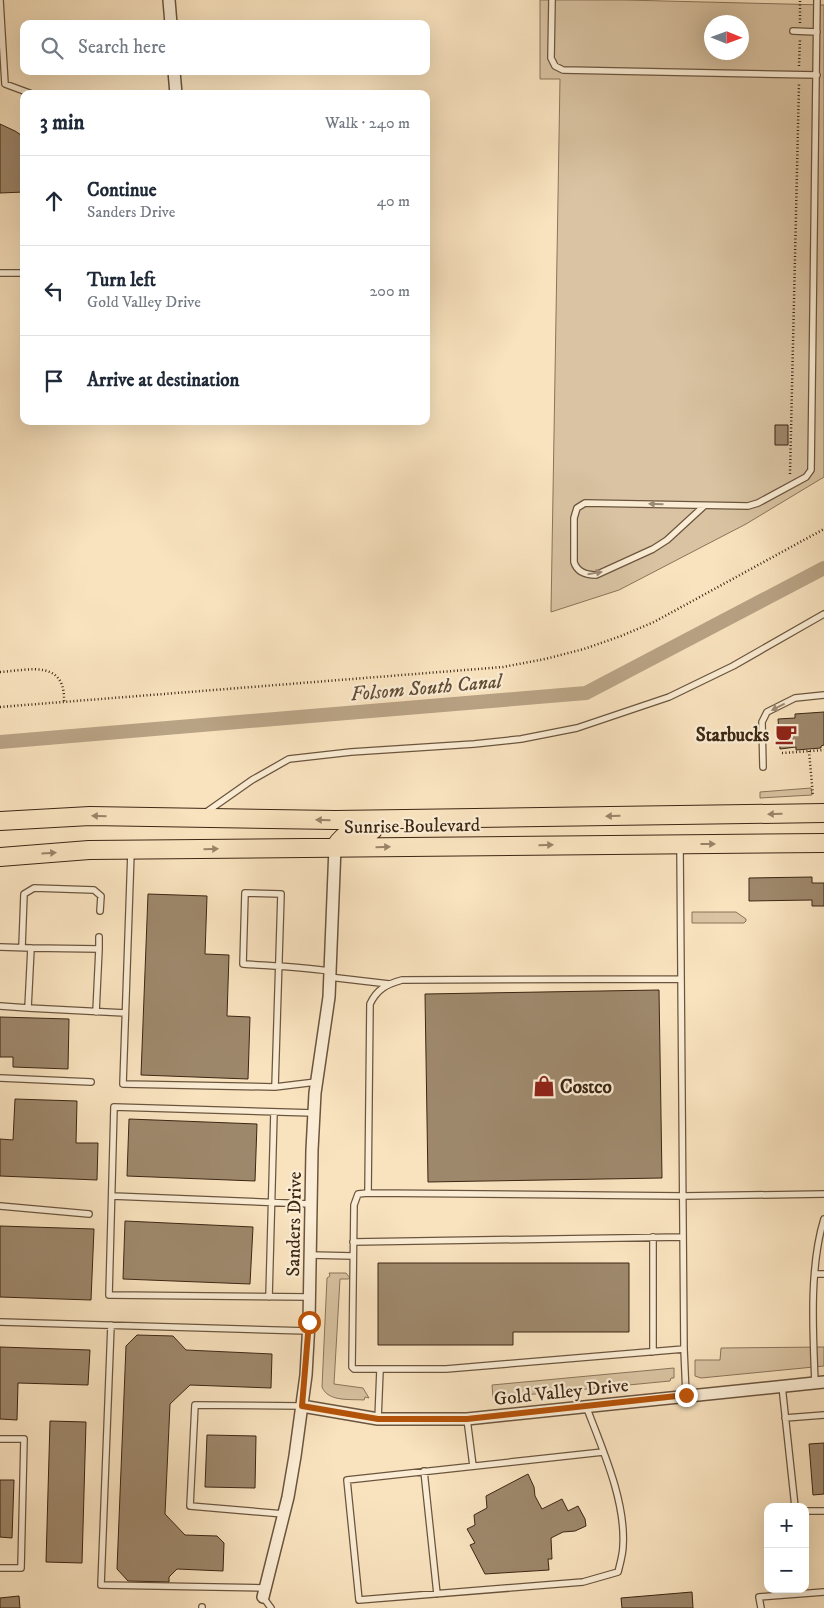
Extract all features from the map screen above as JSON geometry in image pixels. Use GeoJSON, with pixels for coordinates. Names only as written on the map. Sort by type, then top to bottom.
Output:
{"type":"FeatureCollection","features":[{"type":"Feature","properties":{"kind":"main road","name":"Sunrise Boulevard"},"geometry":{"type":"LineString","coordinates":[[0,821],[90,816],[335,820],[824,813]]}},
{"type":"Feature","properties":{"kind":"main road"},"geometry":{"type":"LineString","coordinates":[[334,847],[344,835],[352,831],[380,830],[406,819]]}},
{"type":"Feature","properties":{"kind":"main road","name":"Sunrise Boulevard"},"geometry":{"type":"LineString","coordinates":[[0,857],[89,850],[824,843]]}},
{"type":"Feature","properties":{"kind":"street"},"geometry":{"type":"LineString","coordinates":[[169,0],[170,20]]}},
{"type":"Feature","properties":{"kind":"street"},"geometry":{"type":"LineString","coordinates":[[174,75],[176,90]]}},
{"type":"Feature","properties":{"kind":"street","name":"Sanders Drive"},"geometry":{"type":"LineString","coordinates":[[264,1593],[284,1514],[302,1406],[308,1331],[314,1113],[316,1082],[328,997],[334,847]]}},
{"type":"Feature","properties":{"kind":"street","name":"Gold Valley Drive"},"geometry":{"type":"LineString","coordinates":[[302,1406],[378,1419],[467,1419],[686,1395],[819,1383]]}},
{"type":"Feature","properties":{"kind":"lane"},"geometry":{"type":"LineString","coordinates":[[0,0],[5,84],[21,90]]}},
{"type":"Feature","properties":{"kind":"lane"},"geometry":{"type":"LineString","coordinates":[[552,0],[551,58],[558,68],[570,70],[817,75]]}},
{"type":"Feature","properties":{"kind":"lane"},"geometry":{"type":"LineString","coordinates":[[704,506],[667,540],[653,549],[596,574],[585,574],[576,568],[574,562],[574,518],[577,508],[581,505],[590,502],[704,506],[753,505],[806,477],[811,470],[818,0]]}},
{"type":"Feature","properties":{"kind":"lane"},"geometry":{"type":"LineString","coordinates":[[797,31],[817,32]]}},
{"type":"Feature","properties":{"kind":"lane"},"geometry":{"type":"LineString","coordinates":[[0,273],[20,273]]}},
{"type":"Feature","properties":{"kind":"lane"},"geometry":{"type":"LineString","coordinates":[[199,818],[252,780],[288,759],[522,738],[577,728],[669,697],[726,670],[824,614]]}},
{"type":"Feature","properties":{"kind":"lane"},"geometry":{"type":"LineString","coordinates":[[763,767],[762,722],[767,712],[795,698],[824,695]]}},
{"type":"Feature","properties":{"kind":"lane"},"geometry":{"type":"LineString","coordinates":[[680,844],[686,1395]]}},
{"type":"Feature","properties":{"kind":"lane"},"geometry":{"type":"LineString","coordinates":[[131,850],[123,1084],[275,1087],[316,1082]]}},
{"type":"Feature","properties":{"kind":"lane"},"geometry":{"type":"LineString","coordinates":[[22,947],[24,894],[34,888],[94,890],[101,896],[100,911]]}},
{"type":"Feature","properties":{"kind":"lane"},"geometry":{"type":"LineString","coordinates":[[275,1087],[280,967],[282,894],[245,893],[243,964],[280,967],[389,984]]}},
{"type":"Feature","properties":{"kind":"lane"},"geometry":{"type":"LineString","coordinates":[[96,1012],[99,937]]}},
{"type":"Feature","properties":{"kind":"lane"},"geometry":{"type":"LineString","coordinates":[[0,947],[99,949]]}},
{"type":"Feature","properties":{"kind":"lane"},"geometry":{"type":"LineString","coordinates":[[28,1008],[31,948]]}},
{"type":"Feature","properties":{"kind":"lane"},"geometry":{"type":"LineString","coordinates":[[368,1193],[370,1004],[375,994],[389,984],[402,980],[681,979]]}},
{"type":"Feature","properties":{"kind":"lane"},"geometry":{"type":"LineString","coordinates":[[0,1006],[125,1013]]}},
{"type":"Feature","properties":{"kind":"lane"},"geometry":{"type":"LineString","coordinates":[[0,1078],[92,1082]]}},
{"type":"Feature","properties":{"kind":"lane"},"geometry":{"type":"LineString","coordinates":[[309,1297],[109,1295],[114,1107],[314,1113]]}},
{"type":"Feature","properties":{"kind":"lane"},"geometry":{"type":"LineString","coordinates":[[268,1297],[274,1112]]}},
{"type":"Feature","properties":{"kind":"lane"},"geometry":{"type":"LineString","coordinates":[[684,1349],[446,1369],[358,1370],[352,1366],[354,1205],[358,1194],[683,1196],[824,1194]]}},
{"type":"Feature","properties":{"kind":"lane"},"geometry":{"type":"LineString","coordinates":[[112,1196],[311,1204]]}},
{"type":"Feature","properties":{"kind":"lane"},"geometry":{"type":"LineString","coordinates":[[0,1206],[89,1214]]}},
{"type":"Feature","properties":{"kind":"lane"},"geometry":{"type":"LineString","coordinates":[[819,1383],[814,1302],[824,1219]]}},
{"type":"Feature","properties":{"kind":"lane"},"geometry":{"type":"LineString","coordinates":[[652,1352],[653,1237]]}},
{"type":"Feature","properties":{"kind":"lane"},"geometry":{"type":"LineString","coordinates":[[353,1242],[683,1237]]}},
{"type":"Feature","properties":{"kind":"lane"},"geometry":{"type":"LineString","coordinates":[[310,1255],[353,1256]]}},
{"type":"Feature","properties":{"kind":"lane"},"geometry":{"type":"LineString","coordinates":[[816,1274],[824,1274]]}},
{"type":"Feature","properties":{"kind":"lane"},"geometry":{"type":"LineString","coordinates":[[0,1322],[308,1331]]}},
{"type":"Feature","properties":{"kind":"lane"},"geometry":{"type":"LineString","coordinates":[[111,1325],[101,1585],[264,1593],[271,1608]]}},
{"type":"Feature","properties":{"kind":"lane"},"geometry":{"type":"LineString","coordinates":[[378,1419],[380,1370]]}},
{"type":"Feature","properties":{"kind":"lane"},"geometry":{"type":"LineString","coordinates":[[782,1386],[795,1503]]}},
{"type":"Feature","properties":{"kind":"lane"},"geometry":{"type":"LineString","coordinates":[[284,1514],[190,1506],[195,1405],[302,1406]]}},
{"type":"Feature","properties":{"kind":"lane"},"geometry":{"type":"LineString","coordinates":[[586,1406],[603,1452],[620,1504],[623,1546],[618,1572],[583,1582],[359,1600],[347,1480],[603,1452]]}},
{"type":"Feature","properties":{"kind":"lane"},"geometry":{"type":"LineString","coordinates":[[785,1418],[824,1415]]}},
{"type":"Feature","properties":{"kind":"lane"},"geometry":{"type":"LineString","coordinates":[[467,1419],[473,1466]]}},
{"type":"Feature","properties":{"kind":"lane"},"geometry":{"type":"LineString","coordinates":[[0,1438],[24,1439],[21,1568],[0,1568]]}},
{"type":"Feature","properties":{"kind":"lane"},"geometry":{"type":"LineString","coordinates":[[424,1471],[437,1594]]}},
{"type":"Feature","properties":{"kind":"lane"},"geometry":{"type":"LineString","coordinates":[[809,1511],[824,1511]]}},
{"type":"Feature","properties":{"kind":"lane"},"geometry":{"type":"LineString","coordinates":[[761,1608],[760,1597],[824,1592]]}},
{"type":"Feature","properties":{"kind":"path"},"geometry":{"type":"LineString","coordinates":[[790,474],[799,75],[797,31],[800,0]]}},
{"type":"Feature","properties":{"kind":"path"},"geometry":{"type":"LineString","coordinates":[[0,707],[503,667],[544,660],[584,649],[654,622],[824,529]]}},
{"type":"Feature","properties":{"kind":"path"},"geometry":{"type":"LineString","coordinates":[[0,672],[45,669],[56,675],[64,692],[64,703]]}},
{"type":"Feature","properties":{"kind":"path"},"geometry":{"type":"LineString","coordinates":[[782,753],[824,750]]}},
{"type":"Feature","properties":{"kind":"path"},"geometry":{"type":"LineString","coordinates":[[809,751],[813,796]]}},
{"type":"Feature","properties":{"kind":"shaded area"},"geometry":{"type":"Polygon","coordinates":[[[540,0],[824,5],[824,477],[746,524],[619,590],[551,612],[560,79],[540,79],[540,0]]]}},
{"type":"Feature","properties":{"kind":"shaded area"},"geometry":{"type":"Polygon","coordinates":[[[811,788],[812,795],[760,798],[760,792],[811,788]]]}},
{"type":"Feature","properties":{"kind":"shaded area"},"geometry":{"type":"Polygon","coordinates":[[[692,912],[736,912],[746,921],[744,923],[692,923],[692,912]]]}},
{"type":"Feature","properties":{"kind":"shaded area"},"geometry":{"type":"Polygon","coordinates":[[[329,1273],[346,1273],[350,1278],[340,1279],[334,1384],[363,1388],[369,1398],[365,1397],[364,1400],[334,1397],[325,1392],[322,1387],[327,1278],[330,1276],[329,1273]]]}},
{"type":"Feature","properties":{"kind":"shaded area"},"geometry":{"type":"Polygon","coordinates":[[[824,1347],[824,1366],[701,1378],[695,1376],[695,1360],[720,1360],[721,1348],[824,1347]]]}},
{"type":"Feature","properties":{"kind":"shaded area"},"geometry":{"type":"Polygon","coordinates":[[[674,1368],[674,1378],[671,1378],[670,1381],[493,1398],[492,1385],[674,1368]]]}},
{"type":"Feature","properties":{"kind":"building"},"geometry":{"type":"Polygon","coordinates":[[[0,124],[20,134],[20,192],[0,193],[0,124]]]}},
{"type":"Feature","properties":{"kind":"building"},"geometry":{"type":"Polygon","coordinates":[[[775,425],[788,425],[788,445],[775,445],[775,425]]]}},
{"type":"Feature","properties":{"kind":"building"},"geometry":{"type":"Polygon","coordinates":[[[824,712],[824,745],[821,748],[796,750],[796,747],[780,749],[778,719],[795,718],[795,714],[824,712]]]}},
{"type":"Feature","properties":{"kind":"building"},"geometry":{"type":"Polygon","coordinates":[[[812,877],[812,883],[824,883],[824,906],[812,906],[812,900],[749,901],[749,878],[812,877]]]}},
{"type":"Feature","properties":{"kind":"building"},"geometry":{"type":"Polygon","coordinates":[[[148,894],[207,896],[205,954],[229,955],[227,1016],[250,1017],[248,1079],[141,1075],[148,894]]]}},
{"type":"Feature","properties":{"kind":"building","name":"Costco"},"geometry":{"type":"Polygon","coordinates":[[[659,990],[662,1178],[428,1182],[425,994],[659,990]]]}},
{"type":"Feature","properties":{"kind":"building"},"geometry":{"type":"Polygon","coordinates":[[[0,1017],[69,1019],[68,1069],[13,1067],[13,1057],[0,1057],[0,1017]]]}},
{"type":"Feature","properties":{"kind":"building"},"geometry":{"type":"Polygon","coordinates":[[[15,1099],[77,1101],[76,1143],[98,1143],[97,1180],[0,1176],[0,1139],[13,1140],[15,1099]]]}},
{"type":"Feature","properties":{"kind":"building"},"geometry":{"type":"Polygon","coordinates":[[[129,1119],[257,1124],[255,1181],[127,1176],[129,1119]]]}},
{"type":"Feature","properties":{"kind":"building"},"geometry":{"type":"Polygon","coordinates":[[[125,1221],[253,1227],[250,1284],[123,1279],[125,1221]]]}},
{"type":"Feature","properties":{"kind":"building"},"geometry":{"type":"Polygon","coordinates":[[[0,1226],[94,1229],[91,1300],[0,1297],[0,1226]]]}},
{"type":"Feature","properties":{"kind":"building"},"geometry":{"type":"Polygon","coordinates":[[[378,1263],[629,1263],[629,1332],[513,1332],[513,1345],[378,1345],[378,1263]]]}},
{"type":"Feature","properties":{"kind":"building"},"geometry":{"type":"Polygon","coordinates":[[[137,1335],[173,1336],[186,1350],[272,1354],[271,1388],[190,1385],[170,1404],[165,1514],[185,1535],[217,1536],[224,1543],[223,1571],[177,1569],[169,1577],[169,1582],[128,1581],[117,1569],[126,1346],[137,1335]]]}},
{"type":"Feature","properties":{"kind":"building"},"geometry":{"type":"Polygon","coordinates":[[[0,1347],[90,1350],[88,1385],[18,1383],[17,1420],[0,1419],[0,1347]]]}},
{"type":"Feature","properties":{"kind":"building"},"geometry":{"type":"Polygon","coordinates":[[[50,1421],[86,1422],[82,1563],[46,1562],[50,1421]]]}},
{"type":"Feature","properties":{"kind":"building"},"geometry":{"type":"Polygon","coordinates":[[[207,1435],[256,1436],[255,1488],[205,1487],[207,1435]]]}},
{"type":"Feature","properties":{"kind":"building"},"geometry":{"type":"Polygon","coordinates":[[[824,1443],[824,1494],[813,1495],[809,1444],[824,1443]]]}},
{"type":"Feature","properties":{"kind":"building"},"geometry":{"type":"Polygon","coordinates":[[[528,1474],[534,1487],[535,1496],[542,1509],[562,1499],[568,1511],[578,1506],[585,1519],[586,1526],[575,1531],[563,1532],[551,1538],[552,1559],[548,1559],[549,1570],[485,1574],[470,1545],[475,1543],[467,1529],[475,1525],[474,1515],[487,1508],[486,1496],[528,1474]]]}},
{"type":"Feature","properties":{"kind":"building"},"geometry":{"type":"Polygon","coordinates":[[[0,1480],[14,1480],[12,1538],[0,1537],[0,1480]]]}},
{"type":"Feature","properties":{"kind":"building"},"geometry":{"type":"Polygon","coordinates":[[[692,1592],[693,1608],[622,1608],[621,1598],[692,1592]]]}},
{"type":"Feature","properties":{"kind":"building"},"geometry":{"type":"Polygon","coordinates":[[[19,1596],[20,1608],[0,1608],[0,1598],[19,1596]]]}},
{"type":"Feature","properties":{"kind":"waterway","name":"Folsom South Canal"},"geometry":{"type":"LineString","coordinates":[[0,742],[586,693],[824,568]]}},
{"type":"Feature","properties":{"kind":"place","name":"Starbucks"},"geometry":{"type":"Point","coordinates":[786,734]}},
{"type":"Feature","properties":{"kind":"place","name":"Costco"},"geometry":{"type":"Point","coordinates":[544,1086]}},
{"type":"Feature","properties":{"kind":"route"},"geometry":{"type":"LineString","coordinates":[[309,1322],[302,1406],[378,1419],[467,1419],[686,1395]]}}]}
